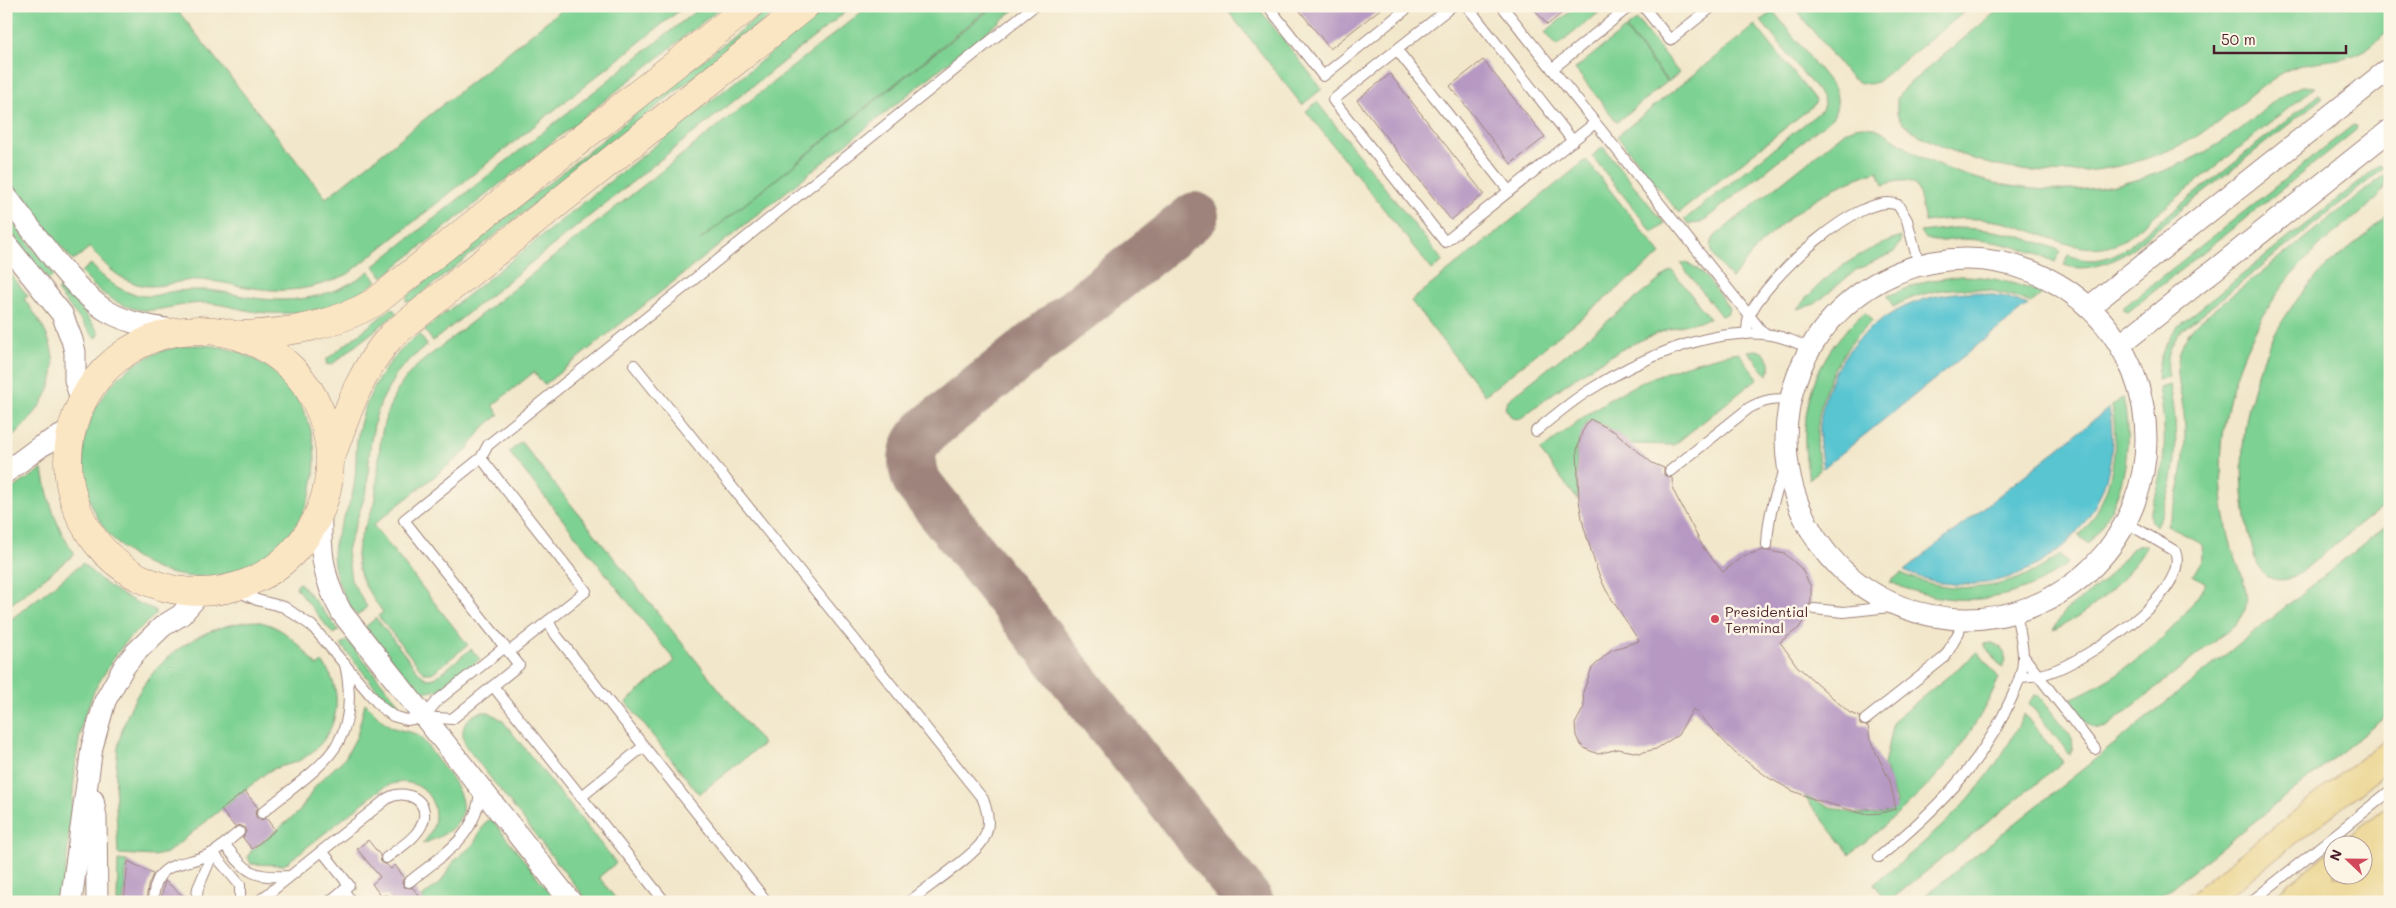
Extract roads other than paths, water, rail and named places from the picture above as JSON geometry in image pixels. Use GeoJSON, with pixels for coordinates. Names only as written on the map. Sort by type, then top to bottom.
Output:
{"type":"FeatureCollection","features":[{"type":"Feature","properties":{"kind":"street"},"geometry":{"type":"LineString","coordinates":[[6,196],[71,278],[93,301],[109,312],[156,328],[181,331],[209,330],[237,335],[275,333],[314,327],[337,320],[375,302],[748,6]]}},
{"type":"Feature","properties":{"kind":"street"},"geometry":{"type":"LineString","coordinates":[[571,902],[354,629],[333,598],[326,580],[322,555],[321,505],[329,464],[359,382],[378,350],[392,334],[805,6]]}},
{"type":"Feature","properties":{"kind":"street"},"geometry":{"type":"LineString","coordinates":[[2089,307],[2390,68]]}},
{"type":"Feature","properties":{"kind":"street"},"geometry":{"type":"LineString","coordinates":[[2120,345],[2390,130]]}},
{"type":"Feature","properties":{"kind":"street"},"geometry":{"type":"LineString","coordinates":[[6,244],[62,314],[68,326],[75,352],[75,380],[82,403]]}},
{"type":"Feature","properties":{"kind":"street"},"geometry":{"type":"LineString","coordinates":[[1978,259],[2015,265],[2050,279],[2089,307],[2107,327],[2128,359],[2140,394],[2146,431],[2144,460],[2139,487],[2125,522],[2104,554],[2077,580],[2045,600],[2016,612],[1992,617],[1961,619],[1936,616],[1899,606],[1866,589],[1851,578],[1825,550],[1801,510],[1788,465],[1787,427],[1791,400],[1799,372],[1811,348],[1828,324],[1855,298],[1887,277],[1919,265],[1940,260],[1978,259]]}},
{"type":"Feature","properties":{"kind":"street"},"geometry":{"type":"LineString","coordinates":[[181,331],[153,338],[122,355],[97,379],[82,403],[72,430],[68,458],[71,486],[79,513],[98,544],[123,568],[147,581],[174,589],[202,591],[230,588],[257,578],[286,558],[309,530],[321,505]]}},
{"type":"Feature","properties":{"kind":"street"},"geometry":{"type":"LineString","coordinates":[[237,335],[275,354],[304,384],[323,422],[329,464]]}},
{"type":"Feature","properties":{"kind":"street"},"geometry":{"type":"LineString","coordinates":[[6,472],[41,446],[72,430]]}},
{"type":"Feature","properties":{"kind":"street"},"geometry":{"type":"LineString","coordinates":[[71,902],[90,774],[92,747],[105,701],[124,667],[149,639],[180,615],[202,591]]}},
{"type":"Feature","properties":{"kind":"street"},"geometry":{"type":"LineString","coordinates":[[90,774],[96,817],[98,902]]}},
{"type":"Feature","properties":{"kind":"lane"},"geometry":{"type":"LineString","coordinates":[[230,588],[294,613],[312,626],[386,711],[407,720],[424,717],[452,719],[519,665],[404,520],[481,458],[488,445],[1034,6]]}},
{"type":"Feature","properties":{"kind":"lane"},"geometry":{"type":"LineString","coordinates":[[1268,6],[1323,76],[1410,6]]}},
{"type":"Feature","properties":{"kind":"lane"},"geometry":{"type":"LineString","coordinates":[[1452,6],[1334,100],[1445,242],[1595,123]]}},
{"type":"Feature","properties":{"kind":"lane"},"geometry":{"type":"LineString","coordinates":[[1467,6],[1573,141]]}},
{"type":"Feature","properties":{"kind":"lane"},"geometry":{"type":"LineString","coordinates":[[1502,6],[1764,334]]}},
{"type":"Feature","properties":{"kind":"lane"},"geometry":{"type":"LineString","coordinates":[[1552,69],[1630,6]]}},
{"type":"Feature","properties":{"kind":"lane"},"geometry":{"type":"LineString","coordinates":[[1643,6],[1670,40],[1713,6]]}},
{"type":"Feature","properties":{"kind":"lane"},"geometry":{"type":"LineString","coordinates":[[1397,50],[1509,191]]}},
{"type":"Feature","properties":{"kind":"lane"},"geometry":{"type":"LineString","coordinates":[[1746,334],[1749,316],[1775,279],[1810,245],[1834,227],[1865,210],[1885,203],[1894,203],[1902,209],[1907,220],[1919,265]]}},
{"type":"Feature","properties":{"kind":"lane"},"geometry":{"type":"LineString","coordinates":[[1536,431],[1586,392],[1648,359],[1682,346],[1715,338],[1764,334],[1788,339],[1811,348]]}},
{"type":"Feature","properties":{"kind":"lane"},"geometry":{"type":"LineString","coordinates":[[634,365],[983,799],[988,813],[988,825],[983,841],[909,902]]}},
{"type":"Feature","properties":{"kind":"lane"},"geometry":{"type":"LineString","coordinates":[[1670,471],[1749,408],[1763,401],[1776,398],[1791,400]]}},
{"type":"Feature","properties":{"kind":"lane"},"geometry":{"type":"LineString","coordinates":[[424,717],[438,700],[548,622],[586,591],[481,458]]}},
{"type":"Feature","properties":{"kind":"lane"},"geometry":{"type":"LineString","coordinates":[[1767,546],[1770,512],[1780,481],[1788,465]]}},
{"type":"Feature","properties":{"kind":"lane"},"geometry":{"type":"LineString","coordinates":[[2020,677],[2038,676],[2051,672],[2085,656],[2115,636],[2148,608],[2172,578],[2178,564],[2175,551],[2125,522]]}},
{"type":"Feature","properties":{"kind":"lane"},"geometry":{"type":"LineString","coordinates":[[1814,609],[1844,612],[1899,606]]}},
{"type":"Feature","properties":{"kind":"lane"},"geometry":{"type":"LineString","coordinates":[[1879,857],[1940,803],[1973,765],[2001,720],[2020,677],[2024,657],[2016,612]]}},
{"type":"Feature","properties":{"kind":"lane"},"geometry":{"type":"LineString","coordinates":[[1866,720],[1945,657],[1959,632],[1961,619]]}},
{"type":"Feature","properties":{"kind":"lane"},"geometry":{"type":"LineString","coordinates":[[548,622],[556,636],[767,902]]}},
{"type":"Feature","properties":{"kind":"lane"},"geometry":{"type":"LineString","coordinates":[[2024,657],[2095,749]]}},
{"type":"Feature","properties":{"kind":"lane"},"geometry":{"type":"LineString","coordinates":[[262,813],[326,759],[341,739],[350,706],[345,664]]}},
{"type":"Feature","properties":{"kind":"lane"},"geometry":{"type":"LineString","coordinates":[[493,686],[665,902]]}},
{"type":"Feature","properties":{"kind":"lane"},"geometry":{"type":"LineString","coordinates":[[581,797],[644,746]]}},
{"type":"Feature","properties":{"kind":"lane"},"geometry":{"type":"LineString","coordinates":[[408,882],[464,836],[476,814],[480,788]]}},
{"type":"Feature","properties":{"kind":"lane"},"geometry":{"type":"LineString","coordinates":[[2251,902],[2390,790]]}},
{"type":"Feature","properties":{"kind":"lane"},"geometry":{"type":"LineString","coordinates":[[258,902],[388,798],[400,793],[412,796],[417,799],[423,810],[423,822],[416,834],[386,858]]}},
{"type":"Feature","properties":{"kind":"lane"},"geometry":{"type":"LineString","coordinates":[[153,902],[154,887],[160,874],[180,862],[213,853],[239,832]]}},
{"type":"Feature","properties":{"kind":"lane"},"geometry":{"type":"LineString","coordinates":[[224,844],[249,872],[260,875],[290,876]]}},
{"type":"Feature","properties":{"kind":"lane"},"geometry":{"type":"LineString","coordinates":[[322,851],[349,885],[329,902]]}},
{"type":"Feature","properties":{"kind":"lane"},"geometry":{"type":"LineString","coordinates":[[196,902],[198,888],[213,853]]}},
{"type":"Feature","properties":{"kind":"lane"},"geometry":{"type":"LineString","coordinates":[[213,853],[240,885],[240,902]]}},
{"type":"Feature","properties":{"kind":"lane"},"geometry":{"type":"LineString","coordinates":[[343,890],[352,902]]}},
{"type":"Feature","properties":{"kind":"water"},"geometry":{"type":"Polygon","coordinates":[[[1975,292],[2006,297],[2028,305],[1823,468],[1820,432],[1825,399],[1837,369],[1855,342],[1880,321],[1908,305],[1940,295],[1975,292]]]}},
{"type":"Feature","properties":{"kind":"water"},"geometry":{"type":"Polygon","coordinates":[[[2109,408],[2112,451],[2102,490],[2083,524],[2056,552],[2023,572],[1985,583],[1945,583],[1904,571],[2109,408]]]}},
{"type":"Feature","properties":{"kind":"place","name":"Presidential Terminal"},"geometry":{"type":"Point","coordinates":[1715,619]}}]}
